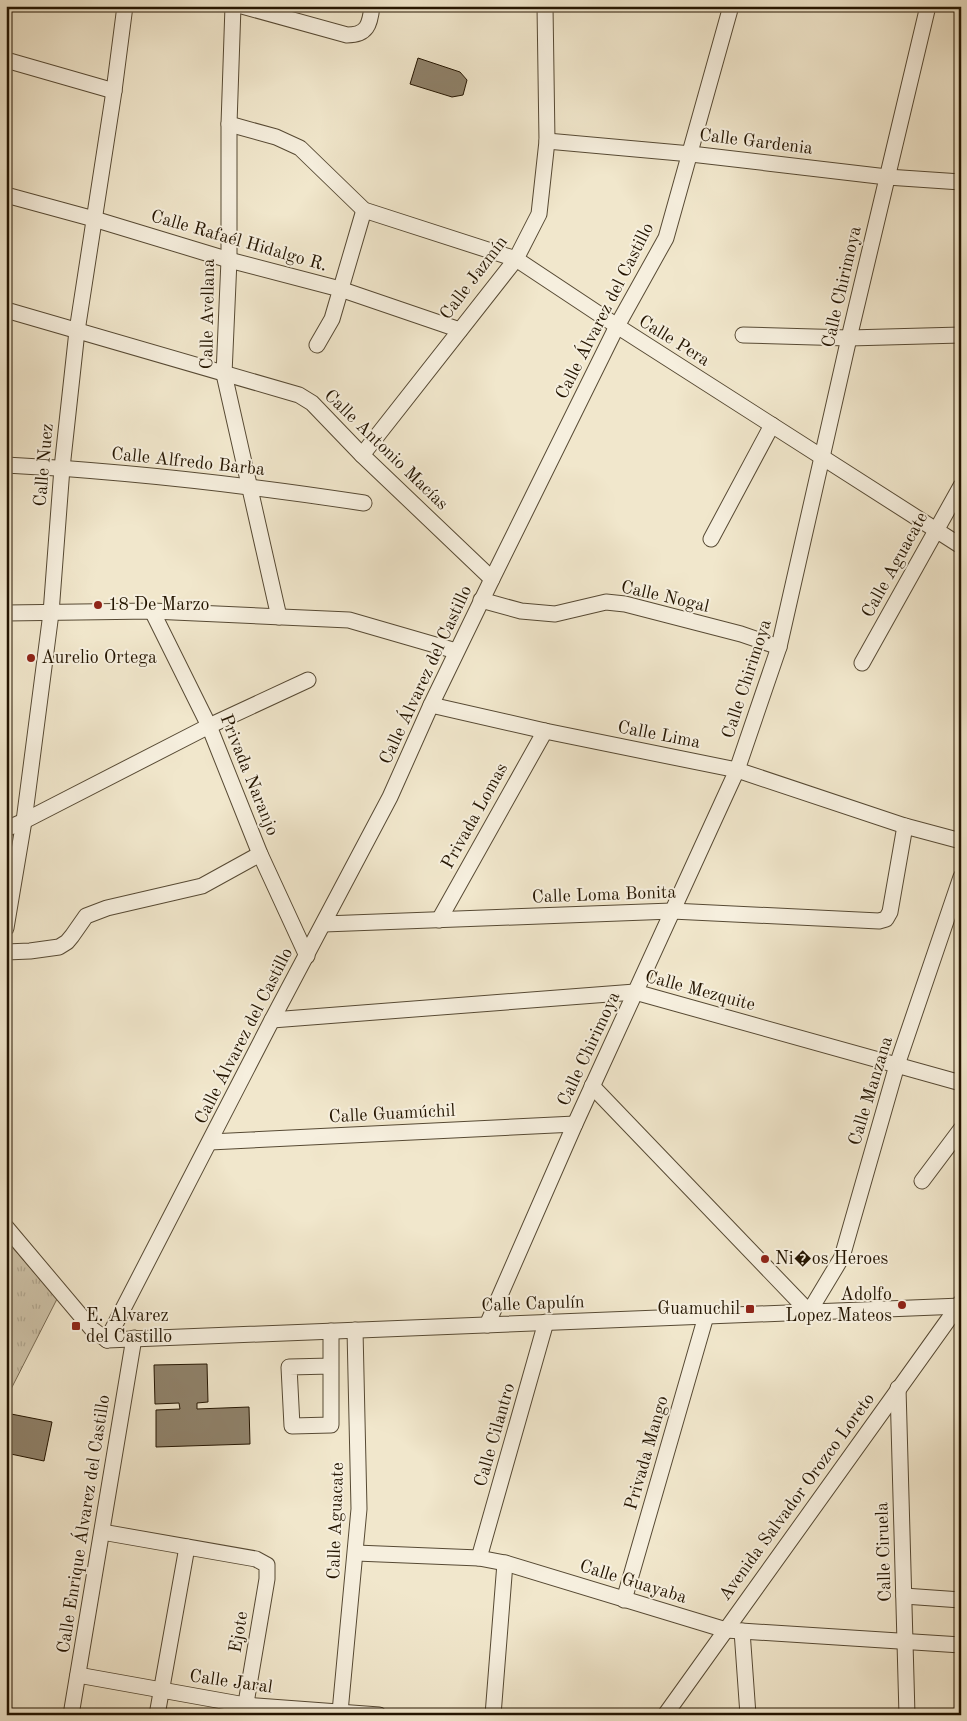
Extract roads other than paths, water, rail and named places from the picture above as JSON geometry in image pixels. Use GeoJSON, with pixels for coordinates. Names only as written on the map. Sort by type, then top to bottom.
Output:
{"type":"FeatureCollection","features":[{"type":"Feature","properties":{"kind":"street","name":"Calle Nuez"},"geometry":{"type":"LineString","coordinates":[[6,928],[24,821],[51,613],[62,468],[77,331],[114,91],[125,6]]}},
{"type":"Feature","properties":{"kind":"street","name":"Calle Avellana"},"geometry":{"type":"LineString","coordinates":[[233,6],[224,374],[279,617]]}},
{"type":"Feature","properties":{"kind":"street"},"geometry":{"type":"LineString","coordinates":[[242,6],[347,35],[356,35],[363,32],[368,24],[372,6]]}},
{"type":"Feature","properties":{"kind":"street","name":"Calle Jazmín"},"geometry":{"type":"LineString","coordinates":[[362,455],[516,259],[539,214],[547,141],[545,6]]}},
{"type":"Feature","properties":{"kind":"street","name":"Calle Álvarez del Castillo"},"geometry":{"type":"LineString","coordinates":[[107,1340],[390,796],[456,651],[617,326],[666,238],[731,6]]}},
{"type":"Feature","properties":{"kind":"street","name":"Calle Chirimoya"},"geometry":{"type":"LineString","coordinates":[[487,1325],[592,1086],[737,770],[779,647],[849,338],[928,6]]}},
{"type":"Feature","properties":{"kind":"street"},"geometry":{"type":"LineString","coordinates":[[6,60],[114,91]]}},
{"type":"Feature","properties":{"kind":"street","name":"Calle Pera"},"geometry":{"type":"LineString","coordinates":[[229,124],[276,137],[300,148],[364,210],[516,259],[772,426],[961,546]]}},
{"type":"Feature","properties":{"kind":"street","name":"Calle Gardenia"},"geometry":{"type":"LineString","coordinates":[[547,141],[691,154],[887,177],[961,182]]}},
{"type":"Feature","properties":{"kind":"street","name":"Calle Rafaél Hidalgo R."},"geometry":{"type":"LineString","coordinates":[[6,195],[94,219],[228,260],[340,289],[460,330]]}},
{"type":"Feature","properties":{"kind":"street"},"geometry":{"type":"LineString","coordinates":[[317,344],[332,319],[364,210]]}},
{"type":"Feature","properties":{"kind":"street","name":"Calle Antonio Macías"},"geometry":{"type":"LineString","coordinates":[[6,310],[299,395],[312,403],[362,455],[492,579]]}},
{"type":"Feature","properties":{"kind":"street"},"geometry":{"type":"LineString","coordinates":[[743,335],[849,338],[961,335]]}},
{"type":"Feature","properties":{"kind":"street"},"geometry":{"type":"LineString","coordinates":[[711,539],[772,426]]}},
{"type":"Feature","properties":{"kind":"street","name":"Calle Alfredo Barba"},"geometry":{"type":"LineString","coordinates":[[6,465],[62,468],[250,486],[364,503]]}},
{"type":"Feature","properties":{"kind":"street","name":"Calle Aguacate"},"geometry":{"type":"LineString","coordinates":[[862,663],[961,486]]}},
{"type":"Feature","properties":{"kind":"street","name":"Calle Nogal"},"geometry":{"type":"LineString","coordinates":[[482,600],[521,611],[555,614],[606,602],[625,604],[741,634],[779,647]]}},
{"type":"Feature","properties":{"kind":"street"},"geometry":{"type":"LineString","coordinates":[[6,614],[152,611],[349,620],[456,651]]}},
{"type":"Feature","properties":{"kind":"street","name":"Privada Naranjo"},"geometry":{"type":"LineString","coordinates":[[152,611],[210,726],[260,854],[307,956]]}},
{"type":"Feature","properties":{"kind":"street"},"geometry":{"type":"LineString","coordinates":[[6,828],[24,821],[210,726],[308,680]]}},
{"type":"Feature","properties":{"kind":"street","name":"Calle Lima"},"geometry":{"type":"LineString","coordinates":[[431,705],[545,731],[737,770],[905,826],[961,840]]}},
{"type":"Feature","properties":{"kind":"street","name":"Privada Lomas"},"geometry":{"type":"LineString","coordinates":[[439,920],[545,731]]}},
{"type":"Feature","properties":{"kind":"street","name":"Calle Loma Bonita"},"geometry":{"type":"LineString","coordinates":[[324,924],[672,910],[878,921],[886,919],[890,912],[905,826]]}},
{"type":"Feature","properties":{"kind":"street"},"geometry":{"type":"LineString","coordinates":[[6,952],[30,951],[59,946],[67,942],[86,916],[107,908],[202,886],[260,854]]}},
{"type":"Feature","properties":{"kind":"street","name":"Calle Manzana"},"geometry":{"type":"LineString","coordinates":[[809,1312],[842,1257],[897,1065],[961,877]]}},
{"type":"Feature","properties":{"kind":"street","name":"Calle Mezquite"},"geometry":{"type":"LineString","coordinates":[[272,1020],[635,992],[961,1083]]}},
{"type":"Feature","properties":{"kind":"street"},"geometry":{"type":"LineString","coordinates":[[592,1086],[809,1312]]}},
{"type":"Feature","properties":{"kind":"street","name":"Calle Guamúchil"},"geometry":{"type":"LineString","coordinates":[[210,1142],[575,1124]]}},
{"type":"Feature","properties":{"kind":"street"},"geometry":{"type":"LineString","coordinates":[[922,1181],[961,1129]]}},
{"type":"Feature","properties":{"kind":"street"},"geometry":{"type":"LineString","coordinates":[[6,1227],[92,1329],[107,1340]]}},
{"type":"Feature","properties":{"kind":"street","name":"Calle Capulín"},"geometry":{"type":"LineString","coordinates":[[107,1340],[960,1305]]}},
{"type":"Feature","properties":{"kind":"street","name":"Avenida Salvador Orozco Loreto"},"geometry":{"type":"LineString","coordinates":[[665,1715],[898,1388],[960,1305]]}},
{"type":"Feature","properties":{"kind":"street","name":"Privada Mango"},"geometry":{"type":"LineString","coordinates":[[624,1600],[706,1316]]}},
{"type":"Feature","properties":{"kind":"street","name":"Calle Cilantro"},"geometry":{"type":"LineString","coordinates":[[479,1558],[546,1322]]}},
{"type":"Feature","properties":{"kind":"street","name":"Calle Aguacate"},"geometry":{"type":"LineString","coordinates":[[346,1713],[359,1509],[354,1330]]}},
{"type":"Feature","properties":{"kind":"street"},"geometry":{"type":"LineString","coordinates":[[331,1331],[331,1366],[331,1425],[292,1426],[289,1368],[331,1366]]}},
{"type":"Feature","properties":{"kind":"street","name":"Calle Enrique Álvarez del Castillo"},"geometry":{"type":"LineString","coordinates":[[71,1715],[134,1338]]}},
{"type":"Feature","properties":{"kind":"street","name":"Calle Ciruela"},"geometry":{"type":"LineString","coordinates":[[898,1388],[907,1715]]}},
{"type":"Feature","properties":{"kind":"street"},"geometry":{"type":"LineString","coordinates":[[102,1532],[187,1547],[157,1715]]}},
{"type":"Feature","properties":{"kind":"street","name":"Ejote"},"geometry":{"type":"LineString","coordinates":[[187,1547],[256,1559],[267,1565],[268,1579],[244,1710]]}},
{"type":"Feature","properties":{"kind":"street","name":"Calle Guayaba"},"geometry":{"type":"LineString","coordinates":[[356,1553],[479,1558],[505,1563],[726,1630],[961,1645]]}},
{"type":"Feature","properties":{"kind":"street"},"geometry":{"type":"LineString","coordinates":[[493,1715],[505,1563]]}},
{"type":"Feature","properties":{"kind":"street"},"geometry":{"type":"LineString","coordinates":[[904,1596],[961,1600]]}},
{"type":"Feature","properties":{"kind":"street"},"geometry":{"type":"LineString","coordinates":[[742,1631],[748,1715]]}},
{"type":"Feature","properties":{"kind":"street","name":"Calle Jaral"},"geometry":{"type":"LineString","coordinates":[[78,1675],[244,1710],[379,1715]]}},
{"type":"Feature","properties":{"kind":"place","name":"18 De Marzo"},"geometry":{"type":"Point","coordinates":[98,605]}},
{"type":"Feature","properties":{"kind":"place","name":"Aurelio Ortega"},"geometry":{"type":"Point","coordinates":[31,658]}},
{"type":"Feature","properties":{"kind":"place","name":"Ni�os Heroes"},"geometry":{"type":"Point","coordinates":[765,1259]}},
{"type":"Feature","properties":{"kind":"place","name":"Adolfo Lopez Mateos"},"geometry":{"type":"Point","coordinates":[902,1305]}},
{"type":"Feature","properties":{"kind":"place","name":"Guamuchil"},"geometry":{"type":"Point","coordinates":[750,1309]}},
{"type":"Feature","properties":{"kind":"place","name":"E. Alvarez del Castillo"},"geometry":{"type":"Point","coordinates":[76,1326]}}]}
